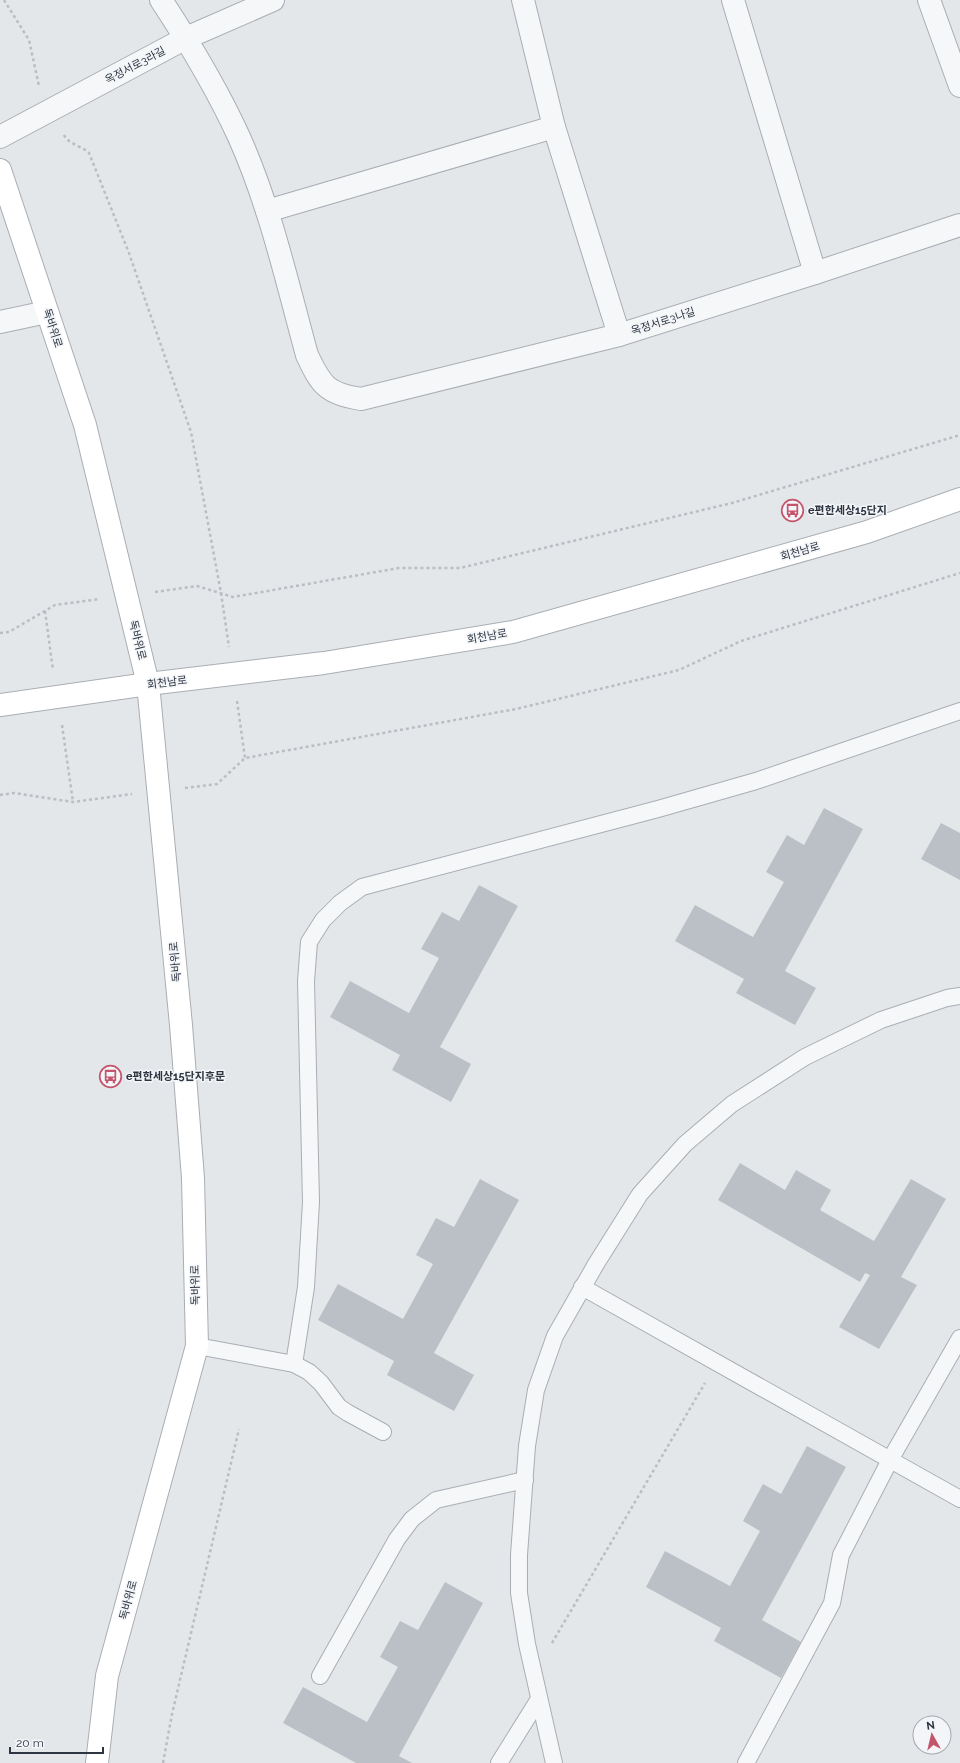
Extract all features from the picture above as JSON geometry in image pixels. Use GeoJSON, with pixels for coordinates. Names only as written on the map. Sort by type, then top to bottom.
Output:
{"type":"FeatureCollection","features":[{"type":"Feature","properties":{"kind":"main road","name":"독바위로"},"geometry":{"type":"LineString","coordinates":[[0,170],[85,425],[148,684],[180,1017],[193,1178],[197,1346],[107,1676],[97,1763]]}},
{"type":"Feature","properties":{"kind":"main road","name":"회천남로"},"geometry":{"type":"LineString","coordinates":[[0,705],[148,684],[324,663],[513,632],[867,532],[960,499]]}},
{"type":"Feature","properties":{"kind":"street"},"geometry":{"type":"LineString","coordinates":[[161,0],[186,38],[239,138],[267,211],[554,127]]}},
{"type":"Feature","properties":{"kind":"street","name":"옥정서로3라길"},"geometry":{"type":"LineString","coordinates":[[0,137],[186,38],[273,0]]}},
{"type":"Feature","properties":{"kind":"street"},"geometry":{"type":"LineString","coordinates":[[523,0],[554,127],[619,335]]}},
{"type":"Feature","properties":{"kind":"street"},"geometry":{"type":"LineString","coordinates":[[733,0],[815,273]]}},
{"type":"Feature","properties":{"kind":"street"},"geometry":{"type":"LineString","coordinates":[[929,0],[960,86]]}},
{"type":"Feature","properties":{"kind":"street","name":"옥정서로3나길"},"geometry":{"type":"LineString","coordinates":[[267,211],[307,355],[316,374],[326,387],[342,396],[361,399],[619,335],[960,225]]}},
{"type":"Feature","properties":{"kind":"street"},"geometry":{"type":"LineString","coordinates":[[0,322],[47,312]]}},
{"type":"Feature","properties":{"kind":"lane"},"geometry":{"type":"LineString","coordinates":[[294,1364],[306,1287],[310,1202],[306,981],[309,942],[323,920],[340,903],[362,886],[666,807],[756,781],[960,711]]}},
{"type":"Feature","properties":{"kind":"lane"},"geometry":{"type":"LineString","coordinates":[[554,1763],[526,1644],[519,1593],[519,1555],[527,1446],[536,1390],[555,1336],[582,1287],[640,1194],[685,1144],[732,1104],[805,1057],[881,1020],[947,998],[960,996]]}},
{"type":"Feature","properties":{"kind":"lane"},"geometry":{"type":"LineString","coordinates":[[582,1287],[960,1499]]}},
{"type":"Feature","properties":{"kind":"lane"},"geometry":{"type":"LineString","coordinates":[[746,1763],[832,1603],[841,1555],[890,1460],[960,1338]]}},
{"type":"Feature","properties":{"kind":"lane"},"geometry":{"type":"LineString","coordinates":[[197,1346],[294,1364],[309,1372],[321,1383],[339,1407],[383,1432]]}},
{"type":"Feature","properties":{"kind":"lane"},"geometry":{"type":"LineString","coordinates":[[320,1676],[397,1539],[412,1519],[436,1500],[525,1480]]}},
{"type":"Feature","properties":{"kind":"lane"},"geometry":{"type":"LineString","coordinates":[[500,1763],[539,1699]]}},
{"type":"Feature","properties":{"kind":"path"},"geometry":{"type":"LineString","coordinates":[[4,0],[29,40],[38,82]]}},
{"type":"Feature","properties":{"kind":"path"},"geometry":{"type":"LineString","coordinates":[[66,138],[82,147],[89,154],[129,253],[191,432],[221,593]]}},
{"type":"Feature","properties":{"kind":"path"},"geometry":{"type":"LineString","coordinates":[[197,586],[233,597],[399,568],[460,568],[732,503],[960,435]]}},
{"type":"Feature","properties":{"kind":"path"},"geometry":{"type":"LineString","coordinates":[[217,784],[245,758],[516,709],[678,670],[741,641],[960,573]]}},
{"type":"Feature","properties":{"kind":"path"},"geometry":{"type":"LineString","coordinates":[[0,633],[9,632],[55,605]]}},
{"type":"Feature","properties":{"kind":"path"},"geometry":{"type":"LineString","coordinates":[[0,795],[14,794],[74,802]]}},
{"type":"Feature","properties":{"kind":"path"},"geometry":{"type":"LineString","coordinates":[[534,1674],[718,1363]]}},
{"type":"Feature","properties":{"kind":"path"},"geometry":{"type":"LineString","coordinates":[[163,1763],[172,1714],[238,1429]]}},
{"type":"Feature","properties":{"kind":"building"},"geometry":{"type":"Polygon","coordinates":[[[824,808],[863,829],[785,971],[816,988],[795,1025],[736,993],[744,979],[675,941],[695,905],[753,937],[784,882],[766,872],[787,835],[804,845],[824,808]]]}},
{"type":"Feature","properties":{"kind":"building"},"geometry":{"type":"Polygon","coordinates":[[[941,823],[960,833],[960,880],[921,859],[941,823]]]}},
{"type":"Feature","properties":{"kind":"building"},"geometry":{"type":"Polygon","coordinates":[[[479,885],[518,906],[440,1047],[471,1064],[451,1102],[392,1070],[400,1055],[330,1017],[350,981],[409,1013],[439,958],[421,949],[442,912],[459,921],[479,885]]]}},
{"type":"Feature","properties":{"kind":"building"},"geometry":{"type":"Polygon","coordinates":[[[740,1163],[785,1190],[796,1170],[831,1190],[820,1210],[874,1241],[911,1179],[946,1199],[901,1277],[917,1285],[879,1349],[839,1327],[870,1275],[865,1273],[860,1282],[718,1200],[740,1163]]]}},
{"type":"Feature","properties":{"kind":"building"},"geometry":{"type":"Polygon","coordinates":[[[480,1179],[519,1200],[434,1353],[474,1375],[454,1411],[387,1375],[394,1361],[318,1320],[338,1284],[403,1319],[433,1264],[416,1255],[436,1218],[454,1227],[480,1179]]]}},
{"type":"Feature","properties":{"kind":"building"},"geometry":{"type":"Polygon","coordinates":[[[807,1446],[846,1467],[762,1620],[801,1642],[781,1678],[714,1641],[721,1628],[646,1587],[665,1551],[730,1586],[760,1531],[743,1521],[763,1484],[781,1494],[807,1446]]]}},
{"type":"Feature","properties":{"kind":"building"},"geometry":{"type":"Polygon","coordinates":[[[445,1582],[483,1603],[399,1756],[412,1763],[356,1763],[283,1723],[303,1687],[367,1722],[398,1667],[380,1657],[400,1621],[418,1630],[445,1582]]]}},
{"type":"Feature","properties":{"kind":"place","name":"e편한세상15단지"},"geometry":{"type":"Point","coordinates":[792,510]}},
{"type":"Feature","properties":{"kind":"place","name":"e편한세상15단지후문"},"geometry":{"type":"Point","coordinates":[110,1076]}}]}
